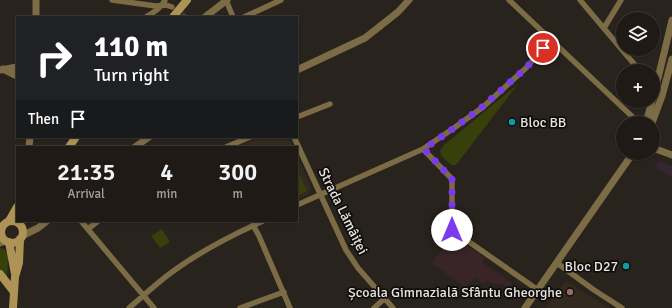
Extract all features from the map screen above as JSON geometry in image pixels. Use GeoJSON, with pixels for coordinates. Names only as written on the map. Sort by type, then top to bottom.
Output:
{"type":"FeatureCollection","features":[{"type":"Feature","properties":{"kind":"main road"},"geometry":{"type":"LineString","coordinates":[[174,16],[187,0]]}},
{"type":"Feature","properties":{"kind":"main road"},"geometry":{"type":"LineString","coordinates":[[69,146],[75,138]]}},
{"type":"Feature","properties":{"kind":"main road"},"geometry":{"type":"LineString","coordinates":[[15,277],[5,242],[2,238],[1,228],[6,222],[9,221],[16,209]]}},
{"type":"Feature","properties":{"kind":"main road"},"geometry":{"type":"LineString","coordinates":[[9,221],[16,221]]}},
{"type":"Feature","properties":{"kind":"main road"},"geometry":{"type":"LineString","coordinates":[[13,308],[15,277],[19,263],[22,231],[18,222]]}},
{"type":"Feature","properties":{"kind":"main road"},"geometry":{"type":"LineString","coordinates":[[5,242],[17,241],[22,231]]}},
{"type":"Feature","properties":{"kind":"main road"},"geometry":{"type":"LineString","coordinates":[[0,274],[14,292]]}},
{"type":"Feature","properties":{"kind":"street"},"geometry":{"type":"LineString","coordinates":[[36,0],[36,16]]}},
{"type":"Feature","properties":{"kind":"street"},"geometry":{"type":"LineString","coordinates":[[112,0],[153,5],[164,2],[172,7]]}},
{"type":"Feature","properties":{"kind":"street"},"geometry":{"type":"LineString","coordinates":[[205,16],[226,0],[233,16]]}},
{"type":"Feature","properties":{"kind":"street"},"geometry":{"type":"LineString","coordinates":[[246,16],[281,0]]}},
{"type":"Feature","properties":{"kind":"street"},"geometry":{"type":"LineString","coordinates":[[298,70],[365,38],[393,16],[409,0]]}},
{"type":"Feature","properties":{"kind":"street"},"geometry":{"type":"LineString","coordinates":[[509,0],[632,116]]}},
{"type":"Feature","properties":{"kind":"street"},"geometry":{"type":"LineString","coordinates":[[580,0],[634,64]]}},
{"type":"Feature","properties":{"kind":"street"},"geometry":{"type":"LineString","coordinates":[[604,28],[621,0]]}},
{"type":"Feature","properties":{"kind":"street"},"geometry":{"type":"LineString","coordinates":[[147,16],[164,2]]}},
{"type":"Feature","properties":{"kind":"street"},"geometry":{"type":"LineString","coordinates":[[660,69],[670,37],[672,20]]}},
{"type":"Feature","properties":{"kind":"street"},"geometry":{"type":"LineString","coordinates":[[298,205],[424,149],[482,107],[526,68],[551,39]]}},
{"type":"Feature","properties":{"kind":"street"},"geometry":{"type":"LineString","coordinates":[[655,116],[662,96],[672,59]]}},
{"type":"Feature","properties":{"kind":"street"},"geometry":{"type":"LineString","coordinates":[[1,69],[16,67]]}},
{"type":"Feature","properties":{"kind":"street"},"geometry":{"type":"LineString","coordinates":[[1,69],[16,76]]}},
{"type":"Feature","properties":{"kind":"street"},"geometry":{"type":"LineString","coordinates":[[298,117],[330,104]]}},
{"type":"Feature","properties":{"kind":"street"},"geometry":{"type":"LineString","coordinates":[[136,146],[148,138]]}},
{"type":"Feature","properties":{"kind":"street"},"geometry":{"type":"LineString","coordinates":[[228,146],[248,138]]}},
{"type":"Feature","properties":{"kind":"street","name":"Strada Lămâiței"},"geometry":{"type":"LineString","coordinates":[[294,138],[346,250],[358,268],[393,308]]}},
{"type":"Feature","properties":{"kind":"street"},"geometry":{"type":"LineString","coordinates":[[424,149],[452,179],[452,230],[538,290]]}},
{"type":"Feature","properties":{"kind":"street"},"geometry":{"type":"LineString","coordinates":[[660,151],[672,155]]}},
{"type":"Feature","properties":{"kind":"street"},"geometry":{"type":"LineString","coordinates":[[525,308],[628,160]]}},
{"type":"Feature","properties":{"kind":"street"},"geometry":{"type":"LineString","coordinates":[[22,231],[38,228],[46,222]]}},
{"type":"Feature","properties":{"kind":"street"},"geometry":{"type":"LineString","coordinates":[[82,222],[154,308]]}},
{"type":"Feature","properties":{"kind":"street"},"geometry":{"type":"LineString","coordinates":[[88,229],[97,222]]}},
{"type":"Feature","properties":{"kind":"street"},"geometry":{"type":"LineString","coordinates":[[129,308],[171,273],[193,258],[261,222]]}},
{"type":"Feature","properties":{"kind":"street"},"geometry":{"type":"LineString","coordinates":[[253,226],[259,236],[290,308]]}},
{"type":"Feature","properties":{"kind":"street"},"geometry":{"type":"LineString","coordinates":[[557,262],[594,290],[622,308]]}},
{"type":"Feature","properties":{"kind":"street"},"geometry":{"type":"LineString","coordinates":[[240,308],[284,292]]}},
{"type":"Feature","properties":{"kind":"street"},"geometry":{"type":"LineString","coordinates":[[374,308],[384,299]]}},
{"type":"Feature","properties":{"kind":"shaded area"},"geometry":{"type":"Polygon","coordinates":[[[258,138],[290,138],[294,146],[240,146],[258,138]]]}},
{"type":"Feature","properties":{"kind":"shaded area"},"geometry":{"type":"Polygon","coordinates":[[[298,157],[311,187],[309,194],[298,200],[298,157]]]}},
{"type":"Feature","properties":{"kind":"shaded area"},"geometry":{"type":"Polygon","coordinates":[[[659,161],[672,166],[672,178],[655,166],[659,161]]]}},
{"type":"Feature","properties":{"kind":"shaded area"},"geometry":{"type":"Polygon","coordinates":[[[452,236],[485,258],[482,262],[512,283],[508,289],[502,284],[495,284],[487,280],[484,284],[475,278],[465,287],[432,263],[452,236]]]}},
{"type":"Feature","properties":{"kind":"shaded area","name":"Școala Gimnazială Sfântu Gheorghe"},"geometry":{"type":"Polygon","coordinates":[[[566,281],[599,302],[610,308],[545,308],[566,281]]]}},
{"type":"Feature","properties":{"kind":"green space"},"geometry":{"type":"Polygon","coordinates":[[[518,84],[456,165],[451,165],[441,156],[440,151],[443,146],[518,84]]]}},
{"type":"Feature","properties":{"kind":"green space"},"geometry":{"type":"Polygon","coordinates":[[[298,172],[307,191],[298,196],[298,172]]]}},
{"type":"Feature","properties":{"kind":"green space"},"geometry":{"type":"Polygon","coordinates":[[[162,229],[170,242],[160,248],[151,236],[162,229]]]}},
{"type":"Feature","properties":{"kind":"green space"},"geometry":{"type":"Polygon","coordinates":[[[0,248],[4,249],[8,254],[7,278],[0,271],[0,248]]]}},
{"type":"Feature","properties":{"kind":"tunnel"},"geometry":{"type":"LineString","coordinates":[[175,10],[184,16]]}},
{"type":"Feature","properties":{"kind":"place","name":"Bloc BB"},"geometry":{"type":"Point","coordinates":[512,122]}},
{"type":"Feature","properties":{"kind":"place","name":"Bloc D27"},"geometry":{"type":"Point","coordinates":[626,266]}},
{"type":"Feature","properties":{"kind":"place","name":"Școala Gimnazială Sfântu Gheorghe"},"geometry":{"type":"Point","coordinates":[570,292]}},
{"type":"Feature","properties":{"kind":"route"},"geometry":{"type":"LineString","coordinates":[[452,230],[452,179],[424,149],[482,107],[526,68],[543,48]]}}]}
